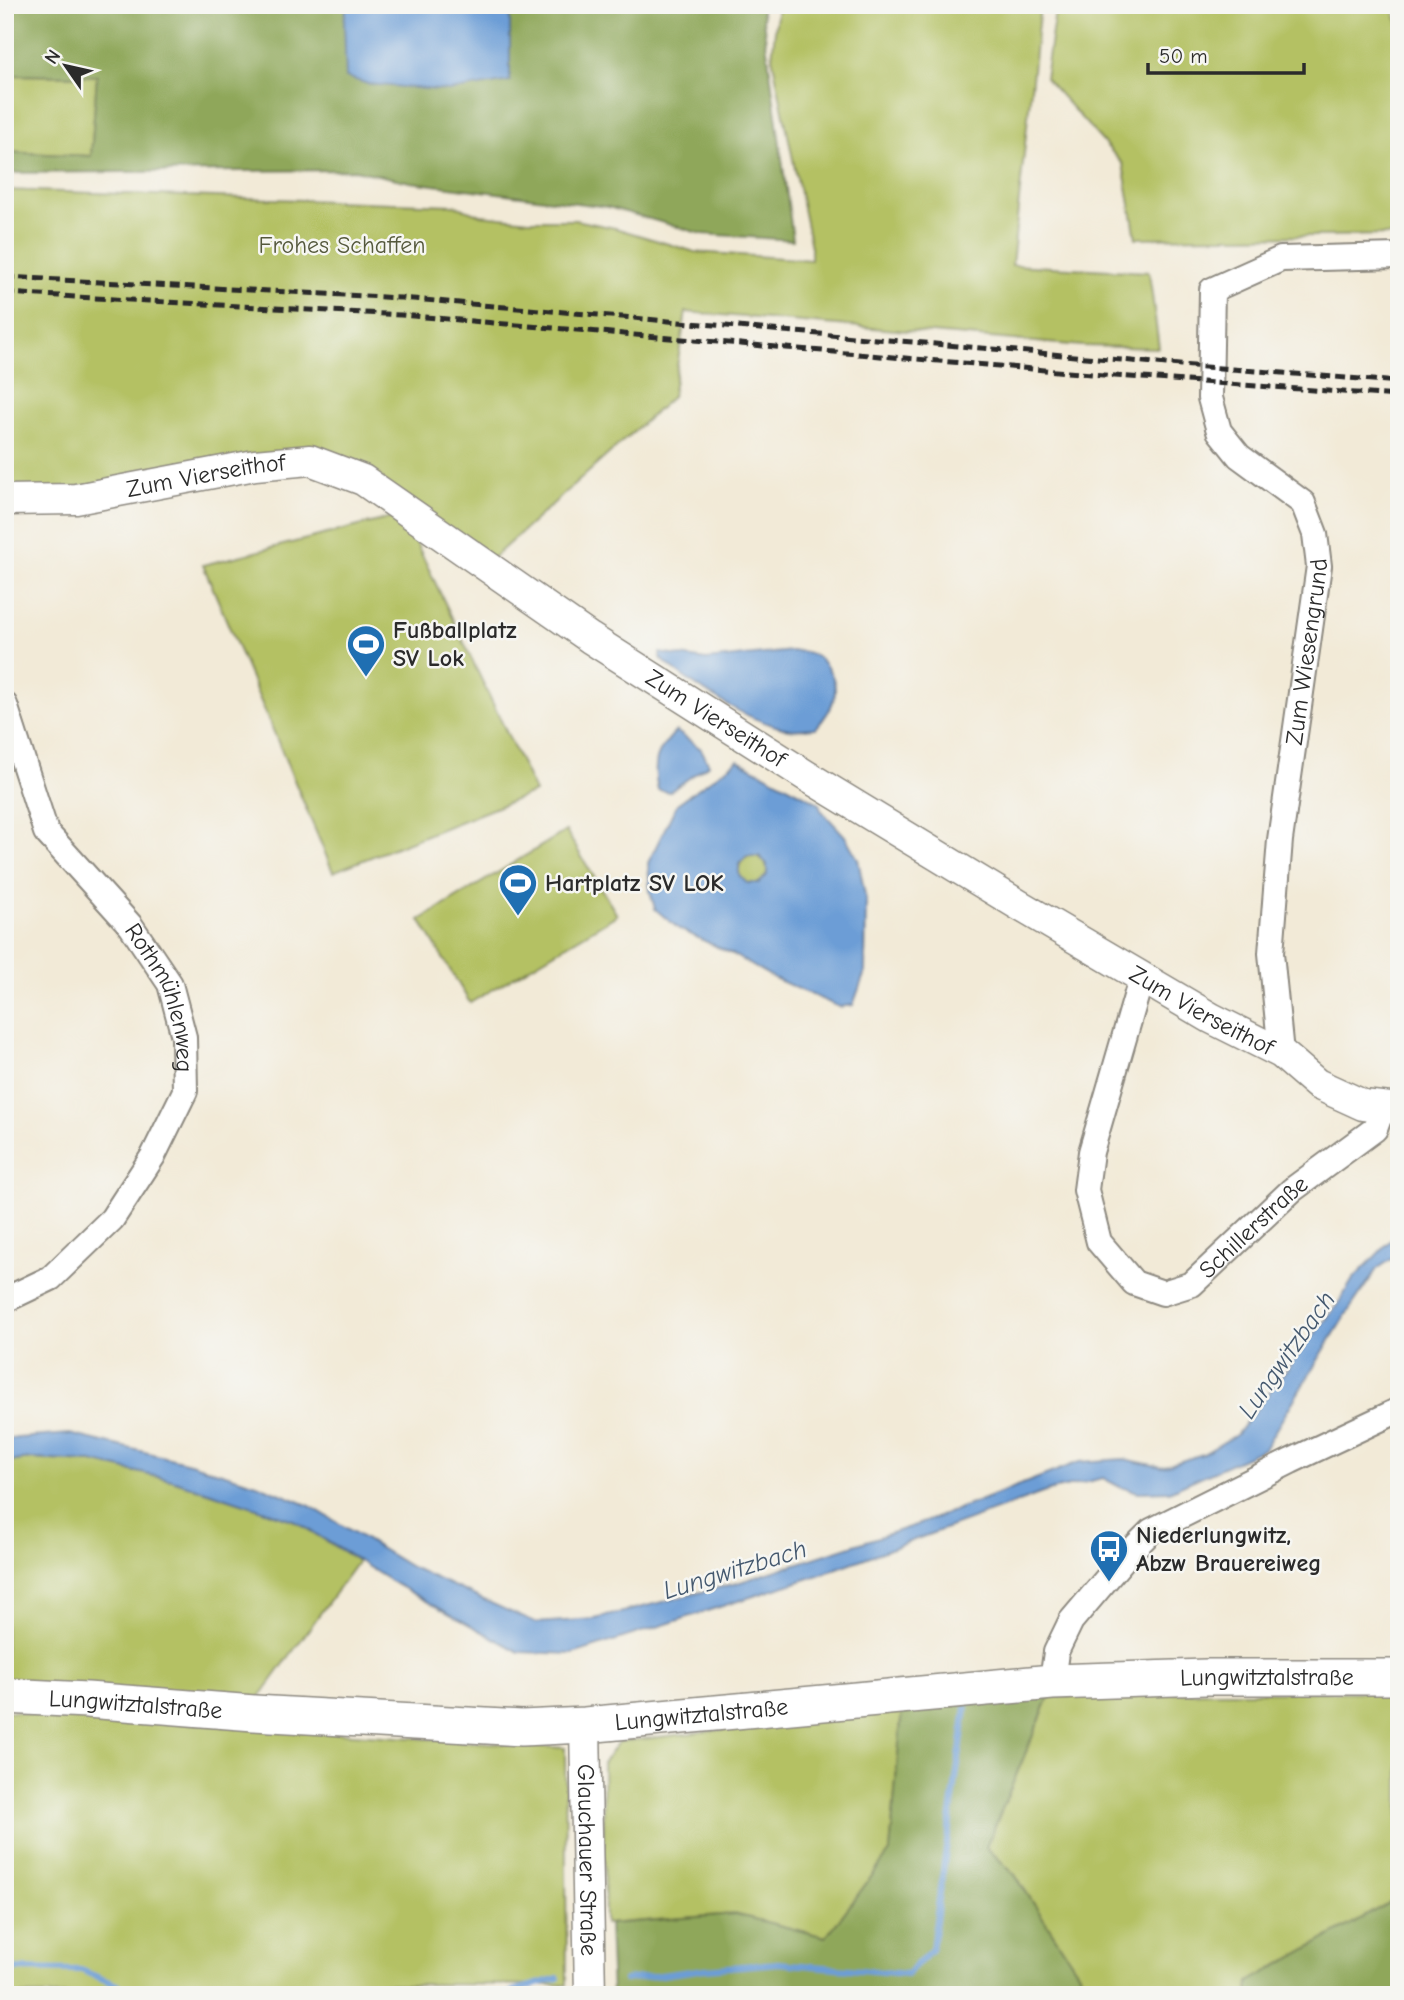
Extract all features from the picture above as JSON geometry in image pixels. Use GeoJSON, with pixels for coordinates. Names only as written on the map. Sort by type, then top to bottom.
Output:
{"type":"FeatureCollection","features":[{"type":"Feature","properties":{"kind":"main road","name":"Lungwitztalstraße"},"geometry":{"type":"LineString","coordinates":[[5,1696],[523,1728],[585,1725],[1052,1682],[1206,1677],[1399,1677]]}},
{"type":"Feature","properties":{"kind":"street","name":"Zum Wiesengrund"},"geometry":{"type":"LineString","coordinates":[[1281,1053],[1271,953],[1280,840],[1319,566],[1315,534],[1303,503],[1239,456],[1219,431],[1210,398],[1212,290],[1281,259],[1399,256]]}},
{"type":"Feature","properties":{"kind":"street","name":"Zum Vierseithof"},"geometry":{"type":"LineString","coordinates":[[5,500],[76,499],[255,466],[310,460],[363,480],[590,638],[805,775],[1211,1018],[1281,1053],[1317,1084],[1363,1105],[1391,1108]]}},
{"type":"Feature","properties":{"kind":"street","name":"Rothmühlenweg"},"geometry":{"type":"LineString","coordinates":[[5,705],[46,832],[131,926],[170,984],[184,1037],[185,1091],[153,1156],[112,1219],[51,1278],[5,1300]]}},
{"type":"Feature","properties":{"kind":"street","name":"Schillerstraße"},"geometry":{"type":"LineString","coordinates":[[1142,976],[1091,1152],[1086,1190],[1099,1242],[1134,1283],[1163,1293],[1192,1284],[1293,1190],[1375,1129],[1391,1108]]}},
{"type":"Feature","properties":{"kind":"street"},"geometry":{"type":"LineString","coordinates":[[1052,1682],[1056,1652],[1071,1621],[1151,1531],[1399,1410]]}},
{"type":"Feature","properties":{"kind":"street","name":"Glauchauer Straße"},"geometry":{"type":"LineString","coordinates":[[585,1725],[590,1995]]}},
{"type":"Feature","properties":{"kind":"green space"},"geometry":{"type":"Polygon","coordinates":[[[5,5],[761,5],[793,240],[702,234],[608,207],[410,182],[355,170],[5,173],[5,152],[91,156],[97,76],[5,75],[5,5]]]}},
{"type":"Feature","properties":{"kind":"green space","name":"Frohes Schaffen"},"geometry":{"type":"Polygon","coordinates":[[[778,5],[1040,5],[1012,265],[1149,272],[1159,348],[1083,346],[686,312],[672,397],[485,565],[310,460],[5,500],[5,190],[454,205],[481,215],[529,220],[575,220],[615,228],[695,252],[811,260],[811,247],[772,57],[778,5]]]}},
{"type":"Feature","properties":{"kind":"green space"},"geometry":{"type":"Polygon","coordinates":[[[1056,5],[1396,5],[1395,14],[1399,23],[1399,235],[1136,238],[1123,164],[1045,78],[1056,5]]]}},
{"type":"Feature","properties":{"kind":"green space"},"geometry":{"type":"Polygon","coordinates":[[[5,75],[97,76],[91,156],[5,152],[5,75]]]}},
{"type":"Feature","properties":{"kind":"green space","name":"Fußballplatz SV Lok"},"geometry":{"type":"Polygon","coordinates":[[[403,515],[535,792],[333,872],[203,565],[403,515]]]}},
{"type":"Feature","properties":{"kind":"green space","name":"Hartplatz SV LOK"},"geometry":{"type":"Polygon","coordinates":[[[566,831],[617,915],[470,1003],[420,920],[566,831]]]}},
{"type":"Feature","properties":{"kind":"green space"},"geometry":{"type":"Polygon","coordinates":[[[753,856],[763,860],[767,870],[763,880],[753,884],[743,880],[739,870],[743,860],[753,856]]]}},
{"type":"Feature","properties":{"kind":"green space"},"geometry":{"type":"Polygon","coordinates":[[[32,1459],[92,1462],[172,1480],[293,1520],[358,1561],[257,1701],[5,1683],[5,1462],[32,1459]]]}},
{"type":"Feature","properties":{"kind":"green space"},"geometry":{"type":"Polygon","coordinates":[[[1203,1692],[1399,1692],[1399,1897],[1249,1982],[1248,1995],[1093,1995],[1015,1875],[986,1847],[1049,1697],[1203,1692]]]}},
{"type":"Feature","properties":{"kind":"green space"},"geometry":{"type":"Polygon","coordinates":[[[1049,1697],[986,1847],[1015,1875],[1093,1995],[612,1995],[609,1924],[734,1914],[826,1937],[890,1852],[902,1708],[1049,1697]]]}},
{"type":"Feature","properties":{"kind":"green space"},"geometry":{"type":"Polygon","coordinates":[[[902,1708],[890,1852],[826,1937],[734,1914],[605,1924],[603,1763],[618,1742],[902,1708]]]}},
{"type":"Feature","properties":{"kind":"green space"},"geometry":{"type":"Polygon","coordinates":[[[5,1711],[565,1748],[567,1985],[378,1984],[356,1995],[5,1995],[5,1711]]]}},
{"type":"Feature","properties":{"kind":"green space"},"geometry":{"type":"Polygon","coordinates":[[[1399,1897],[1399,1995],[1248,1995],[1249,1982],[1399,1897]]]}},
{"type":"Feature","properties":{"kind":"water"},"geometry":{"type":"Polygon","coordinates":[[[347,5],[510,5],[510,81],[449,91],[368,84],[346,77],[344,21],[347,5]]]}},
{"type":"Feature","properties":{"kind":"water"},"geometry":{"type":"Polygon","coordinates":[[[792,651],[807,652],[819,658],[832,675],[834,699],[816,728],[792,730],[756,719],[703,690],[660,658],[660,653],[706,660],[792,651]]]}},
{"type":"Feature","properties":{"kind":"water"},"geometry":{"type":"Polygon","coordinates":[[[676,731],[701,749],[709,764],[669,792],[658,790],[655,772],[657,758],[676,731]]]}},
{"type":"Feature","properties":{"kind":"water"},"geometry":{"type":"Polygon","coordinates":[[[738,760],[819,803],[821,810],[845,836],[858,859],[866,900],[865,972],[853,1005],[839,1007],[774,978],[679,929],[655,909],[650,891],[648,863],[677,804],[738,760]],[[747,856],[739,864],[739,875],[747,883],[759,883],[767,875],[767,864],[759,856],[747,856]]]}},
{"type":"Feature","properties":{"kind":"water"},"geometry":{"type":"Polygon","coordinates":[[[1399,1232],[1399,1254],[1377,1269],[1343,1319],[1264,1449],[1169,1491],[1139,1492],[1120,1487],[1103,1478],[1048,1491],[813,1577],[573,1654],[519,1652],[397,1585],[293,1520],[172,1480],[92,1462],[32,1459],[5,1462],[5,1439],[70,1434],[190,1463],[257,1484],[310,1506],[411,1567],[535,1623],[595,1619],[737,1583],[925,1522],[1079,1462],[1124,1459],[1162,1467],[1203,1454],[1236,1435],[1338,1304],[1353,1279],[1399,1232]]]}},
{"type":"Feature","properties":{"kind":"waterway"},"geometry":{"type":"LineString","coordinates":[[625,1980],[778,1963],[907,1974],[932,1949],[966,1708]]}},
{"type":"Feature","properties":{"kind":"waterway"},"geometry":{"type":"LineString","coordinates":[[5,1969],[81,1970],[117,1985],[132,1995]]}},
{"type":"Feature","properties":{"kind":"waterway"},"geometry":{"type":"LineString","coordinates":[[508,1995],[558,1978]]}},
{"type":"Feature","properties":{"kind":"railway"},"geometry":{"type":"LineString","coordinates":[[5,277],[401,298],[1399,382]]}},
{"type":"Feature","properties":{"kind":"railway"},"geometry":{"type":"LineString","coordinates":[[5,293],[401,315],[1115,376],[1399,396]]}},
{"type":"Feature","properties":{"kind":"place","name":"Fußballplatz SV Lok"},"geometry":{"type":"Point","coordinates":[366,678]}},
{"type":"Feature","properties":{"kind":"place","name":"Hartplatz SV LOK"},"geometry":{"type":"Point","coordinates":[518,917]}},
{"type":"Feature","properties":{"kind":"place","name":"Niederlungwitz, Abzw Brauereiweg"},"geometry":{"type":"Point","coordinates":[1109,1583]}},
{"type":"Feature","properties":{"kind":"water label","name":"Lungwitzbach"},"geometry":{"type":"Point","coordinates":[1287,1355]}},
{"type":"Feature","properties":{"kind":"water label","name":"Lungwitzbach"},"geometry":{"type":"Point","coordinates":[735,1570]}}]}
